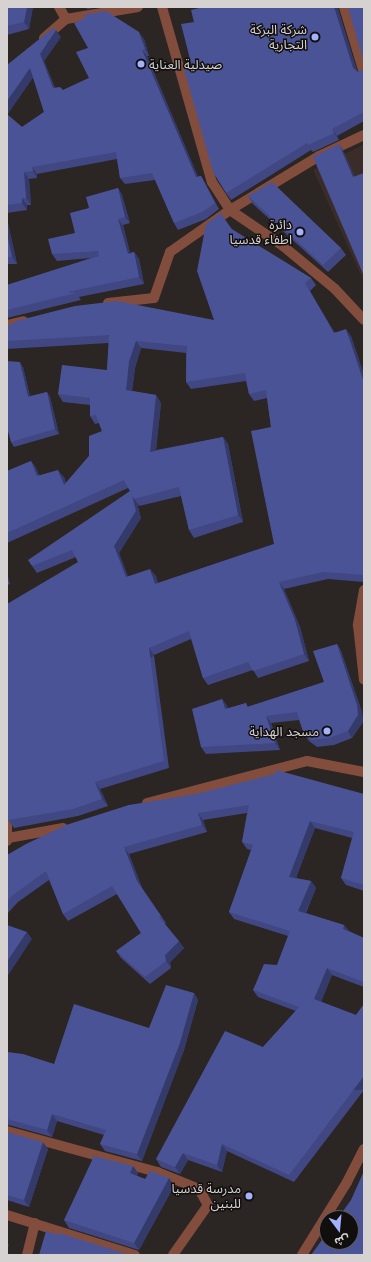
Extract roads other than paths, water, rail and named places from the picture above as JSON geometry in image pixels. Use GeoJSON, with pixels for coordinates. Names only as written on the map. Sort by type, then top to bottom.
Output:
{"type":"FeatureCollection","features":[{"type":"Feature","properties":{"kind":"street"},"geometry":{"type":"LineString","coordinates":[[59,7],[66,19]]}},
{"type":"Feature","properties":{"kind":"street"},"geometry":{"type":"LineString","coordinates":[[36,44],[66,19],[138,7]]}},
{"type":"Feature","properties":{"kind":"street"},"geometry":{"type":"LineString","coordinates":[[162,7],[212,182],[230,210],[283,246],[335,289],[364,320]]}},
{"type":"Feature","properties":{"kind":"street"},"geometry":{"type":"LineString","coordinates":[[344,7],[364,73]]}},
{"type":"Feature","properties":{"kind":"street"},"geometry":{"type":"LineString","coordinates":[[94,305],[154,298],[170,252],[230,210],[319,156],[364,135]]}},
{"type":"Feature","properties":{"kind":"street"},"geometry":{"type":"LineString","coordinates":[[7,325],[37,317]]}},
{"type":"Feature","properties":{"kind":"street"},"geometry":{"type":"LineString","coordinates":[[364,590],[361,625],[364,680]]}},
{"type":"Feature","properties":{"kind":"street"},"geometry":{"type":"LineString","coordinates":[[136,806],[307,761],[364,772]]}},
{"type":"Feature","properties":{"kind":"street"},"geometry":{"type":"LineString","coordinates":[[7,820],[8,839],[52,832],[73,825]]}},
{"type":"Feature","properties":{"kind":"street"},"geometry":{"type":"LineString","coordinates":[[7,1131],[156,1172],[199,1189],[208,1205],[175,1255]]}},
{"type":"Feature","properties":{"kind":"street"},"geometry":{"type":"LineString","coordinates":[[302,1255],[347,1182],[364,1149]]}},
{"type":"Feature","properties":{"kind":"street"},"geometry":{"type":"LineString","coordinates":[[7,1215],[135,1255]]}},
{"type":"Feature","properties":{"kind":"street"},"geometry":{"type":"LineString","coordinates":[[27,1255],[35,1223]]}},
{"type":"Feature","properties":{"kind":"place","name":"شركة البركة التجارية"},"geometry":{"type":"Point","coordinates":[315,37]}},
{"type":"Feature","properties":{"kind":"place","name":"صيدلية العناية"},"geometry":{"type":"Point","coordinates":[141,64]}},
{"type":"Feature","properties":{"kind":"place","name":"دائرة اطفاء قدسيا"},"geometry":{"type":"Point","coordinates":[300,232]}},
{"type":"Feature","properties":{"kind":"place","name":"مسجد الهداية"},"geometry":{"type":"Point","coordinates":[327,731]}},
{"type":"Feature","properties":{"kind":"place","name":"مدرسة قدسيا للبنين"},"geometry":{"type":"Point","coordinates":[249,1196]}}]}
